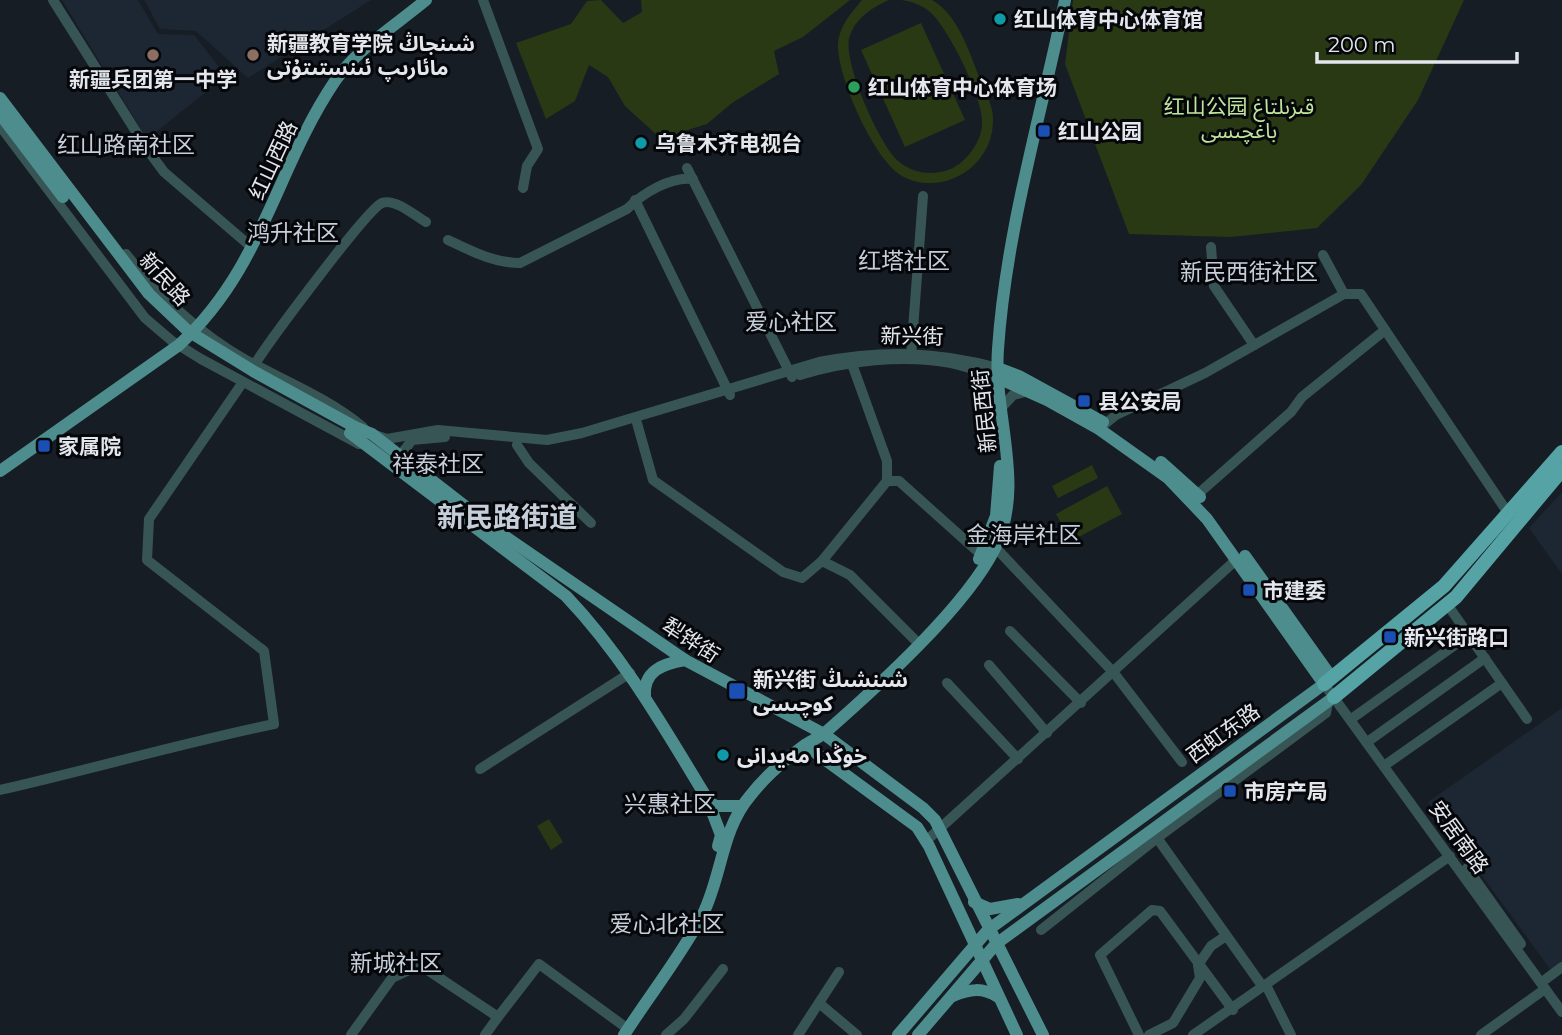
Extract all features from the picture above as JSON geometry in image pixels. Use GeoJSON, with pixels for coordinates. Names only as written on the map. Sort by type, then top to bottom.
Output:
{"type":"FeatureCollection","features":[{"type":"Feature","properties":{"kind":"highway","name":"西虹东路"},"geometry":{"type":"LineString","coordinates":[[1328,681],[1444,586],[1562,452]]}},
{"type":"Feature","properties":{"kind":"highway","name":"西虹东路"},"geometry":{"type":"LineString","coordinates":[[1334,698],[1447,604],[1562,470]]}},
{"type":"Feature","properties":{"kind":"main road","name":"红山西路"},"geometry":{"type":"LineString","coordinates":[[197,324],[249,245],[306,120],[331,78],[420,0]]}},
{"type":"Feature","properties":{"kind":"main road","name":"红山西路"},"geometry":{"type":"LineString","coordinates":[[0,471],[197,324],[253,248],[312,122],[346,66],[426,0]]}},
{"type":"Feature","properties":{"kind":"main road","name":"新民西街"},"geometry":{"type":"LineString","coordinates":[[990,548],[1000,470],[995,372],[1004,257],[1058,0]]}},
{"type":"Feature","properties":{"kind":"main road","name":"新民西街"},"geometry":{"type":"LineString","coordinates":[[741,806],[966,593],[990,548],[1007,499],[1008,450],[995,372],[1008,266],[1038,110],[1065,0]]}},
{"type":"Feature","properties":{"kind":"main road","name":"新民路"},"geometry":{"type":"LineString","coordinates":[[0,98],[149,294],[188,331],[353,430]]}},
{"type":"Feature","properties":{"kind":"main road","name":"新民路"},"geometry":{"type":"LineString","coordinates":[[0,114],[145,301],[183,337],[210,357],[353,430]]}},
{"type":"Feature","properties":{"kind":"main road","name":"红山西路"},"geometry":{"type":"LineString","coordinates":[[0,462],[175,343]]}},
{"type":"Feature","properties":{"kind":"main road","name":"新兴街"},"geometry":{"type":"LineString","coordinates":[[995,372],[1099,429],[1168,478],[1192,500],[1328,681]]}},
{"type":"Feature","properties":{"kind":"main road","name":"新兴街"},"geometry":{"type":"LineString","coordinates":[[995,372],[1019,376],[1105,424],[1178,474],[1198,494],[1328,681]]}},
{"type":"Feature","properties":{"kind":"main road","name":"犁铧街"},"geometry":{"type":"LineString","coordinates":[[353,430],[372,434],[397,461],[566,596],[631,673],[708,800],[721,835],[705,891],[687,930],[623,1031]]}},
{"type":"Feature","properties":{"kind":"main road","name":"犁铧街"},"geometry":{"type":"LineString","coordinates":[[353,430],[373,451],[397,461],[685,660],[821,732],[901,789],[935,820],[1043,1035]]}},
{"type":"Feature","properties":{"kind":"main road"},"geometry":{"type":"LineString","coordinates":[[645,697],[644,686],[653,670],[685,660]]}},
{"type":"Feature","properties":{"kind":"main road","name":"西虹东路"},"geometry":{"type":"LineString","coordinates":[[898,1035],[989,930],[1328,681]]}},
{"type":"Feature","properties":{"kind":"main road","name":"西虹东路"},"geometry":{"type":"LineString","coordinates":[[918,1035],[996,944],[1154,833],[1334,698]]}},
{"type":"Feature","properties":{"kind":"main road"},"geometry":{"type":"LineString","coordinates":[[805,745],[907,818],[926,841],[1017,1035]]}},
{"type":"Feature","properties":{"kind":"main road"},"geometry":{"type":"LineString","coordinates":[[623,1031],[702,915],[728,833],[741,806],[715,806],[708,800]]}},
{"type":"Feature","properties":{"kind":"main road"},"geometry":{"type":"LineString","coordinates":[[974,902],[990,909],[1028,900]]}},
{"type":"Feature","properties":{"kind":"main road"},"geometry":{"type":"LineString","coordinates":[[950,998],[969,989],[987,990],[999,997]]}},
{"type":"Feature","properties":{"kind":"street"},"geometry":{"type":"LineString","coordinates":[[53,0],[164,172],[249,245]]}},
{"type":"Feature","properties":{"kind":"street"},"geometry":{"type":"LineString","coordinates":[[483,0],[538,149],[527,166],[523,188]]}},
{"type":"Feature","properties":{"kind":"street"},"geometry":{"type":"LineString","coordinates":[[0,89],[159,294],[255,364],[343,411],[372,434]]}},
{"type":"Feature","properties":{"kind":"street"},"geometry":{"type":"LineString","coordinates":[[0,126],[145,318],[175,343],[332,432],[373,451]]}},
{"type":"Feature","properties":{"kind":"street"},"geometry":{"type":"LineString","coordinates":[[687,168],[791,374]]}},
{"type":"Feature","properties":{"kind":"street"},"geometry":{"type":"LineString","coordinates":[[448,240],[474,253],[506,263],[520,263],[627,208],[635,200],[679,177],[693,179]]}},
{"type":"Feature","properties":{"kind":"street"},"geometry":{"type":"LineString","coordinates":[[911,355],[923,196]]}},
{"type":"Feature","properties":{"kind":"street"},"geometry":{"type":"LineString","coordinates":[[635,200],[729,393]]}},
{"type":"Feature","properties":{"kind":"street"},"geometry":{"type":"LineString","coordinates":[[255,364],[354,231],[381,203],[391,202],[426,222]]}},
{"type":"Feature","properties":{"kind":"street"},"geometry":{"type":"LineString","coordinates":[[1211,247],[1214,286],[1254,345]]}},
{"type":"Feature","properties":{"kind":"street"},"geometry":{"type":"LineString","coordinates":[[1323,255],[1344,294]]}},
{"type":"Feature","properties":{"kind":"street"},"geometry":{"type":"LineString","coordinates":[[1105,424],[1116,415],[1205,373],[1344,294],[1361,295],[1508,513]]}},
{"type":"Feature","properties":{"kind":"street"},"geometry":{"type":"LineString","coordinates":[[1198,494],[1283,419],[1302,397],[1385,330]]}},
{"type":"Feature","properties":{"kind":"street","name":"新兴街"},"geometry":{"type":"LineString","coordinates":[[791,374],[911,355]]}},
{"type":"Feature","properties":{"kind":"street","name":"新兴街"},"geometry":{"type":"LineString","coordinates":[[397,461],[412,440],[424,438],[548,446],[636,423],[850,356],[954,357],[995,372]]}},
{"type":"Feature","properties":{"kind":"street"},"geometry":{"type":"LineString","coordinates":[[636,423],[653,480],[783,572],[802,578],[822,561],[887,481],[887,461],[852,364]]}},
{"type":"Feature","properties":{"kind":"street"},"geometry":{"type":"LineString","coordinates":[[0,790],[92,769],[166,747],[274,724],[264,651],[147,560],[149,519],[243,382]]}},
{"type":"Feature","properties":{"kind":"street"},"geometry":{"type":"LineString","coordinates":[[1002,407],[1013,395],[1029,391]]}},
{"type":"Feature","properties":{"kind":"street","name":"新兴街"},"geometry":{"type":"LineString","coordinates":[[372,434],[387,439],[438,430],[547,440],[729,393]]}},
{"type":"Feature","properties":{"kind":"street"},"geometry":{"type":"LineString","coordinates":[[517,445],[529,463],[591,523]]}},
{"type":"Feature","properties":{"kind":"street"},"geometry":{"type":"LineString","coordinates":[[887,481],[899,481],[976,550],[990,548],[1114,673],[1182,762]]}},
{"type":"Feature","properties":{"kind":"street"},"geometry":{"type":"LineString","coordinates":[[926,841],[1237,559]]}},
{"type":"Feature","properties":{"kind":"street"},"geometry":{"type":"LineString","coordinates":[[822,561],[850,575],[916,640]]}},
{"type":"Feature","properties":{"kind":"street"},"geometry":{"type":"LineString","coordinates":[[1447,604],[1527,719]]}},
{"type":"Feature","properties":{"kind":"street"},"geometry":{"type":"LineString","coordinates":[[1010,631],[1081,703]]}},
{"type":"Feature","properties":{"kind":"street"},"geometry":{"type":"LineString","coordinates":[[1354,717],[1469,635]]}},
{"type":"Feature","properties":{"kind":"street"},"geometry":{"type":"LineString","coordinates":[[1370,740],[1485,658]]}},
{"type":"Feature","properties":{"kind":"street"},"geometry":{"type":"LineString","coordinates":[[989,665],[1047,733]]}},
{"type":"Feature","properties":{"kind":"street"},"geometry":{"type":"LineString","coordinates":[[480,769],[631,673]]}},
{"type":"Feature","properties":{"kind":"street","name":"安居南路"},"geometry":{"type":"LineString","coordinates":[[1328,681],[1334,698],[1562,1002]]}},
{"type":"Feature","properties":{"kind":"street"},"geometry":{"type":"LineString","coordinates":[[947,682],[1018,759]]}},
{"type":"Feature","properties":{"kind":"street"},"geometry":{"type":"LineString","coordinates":[[1388,763],[1502,683]]}},
{"type":"Feature","properties":{"kind":"street","name":"安居南路"},"geometry":{"type":"LineString","coordinates":[[1334,698],[1354,717],[1388,763],[1546,984],[1562,1012]]}},
{"type":"Feature","properties":{"kind":"street"},"geometry":{"type":"LineString","coordinates":[[1041,930],[1154,833],[1264,986],[1291,1035]]}},
{"type":"Feature","properties":{"kind":"street"},"geometry":{"type":"LineString","coordinates":[[1193,1035],[1233,1010],[1450,856]]}},
{"type":"Feature","properties":{"kind":"street"},"geometry":{"type":"LineString","coordinates":[[1139,1035],[1100,955],[1153,909],[1160,911],[1233,1010]]}},
{"type":"Feature","properties":{"kind":"street"},"geometry":{"type":"LineString","coordinates":[[1149,1035],[1173,1023],[1200,978],[1198,965],[1211,946],[1226,936]]}},
{"type":"Feature","properties":{"kind":"street"},"geometry":{"type":"LineString","coordinates":[[485,1035],[539,964],[623,1031]]}},
{"type":"Feature","properties":{"kind":"street"},"geometry":{"type":"LineString","coordinates":[[351,1035],[392,978],[420,965],[498,1017]]}},
{"type":"Feature","properties":{"kind":"street"},"geometry":{"type":"LineString","coordinates":[[1481,1035],[1546,984],[1562,967]]}},
{"type":"Feature","properties":{"kind":"street"},"geometry":{"type":"LineString","coordinates":[[666,1035],[684,1019],[723,969]]}},
{"type":"Feature","properties":{"kind":"street"},"geometry":{"type":"LineString","coordinates":[[798,1035],[839,972]]}},
{"type":"Feature","properties":{"kind":"street"},"geometry":{"type":"LineString","coordinates":[[819,1003],[857,1035]]}},
{"type":"Feature","properties":{"kind":"shaded area","name":"新疆兵团第一中学"},"geometry":{"type":"Polygon","coordinates":[[[62,0],[138,0],[158,34],[194,35],[226,76],[147,139],[62,0]]]}},
{"type":"Feature","properties":{"kind":"shaded area","name":"新疆教育学院 شىنجاڭ مائارىپ ئىنستىتۇتى"},"geometry":{"type":"Polygon","coordinates":[[[144,0],[371,0],[248,78],[196,31],[160,29],[144,0]]]}},
{"type":"Feature","properties":{"kind":"shaded area"},"geometry":{"type":"Polygon","coordinates":[[[1562,492],[1562,574],[1529,528],[1562,492]]]}},
{"type":"Feature","properties":{"kind":"shaded area"},"geometry":{"type":"Polygon","coordinates":[[[1562,708],[1562,967],[1553,973],[1428,802],[1562,708]]]}},
{"type":"Feature","properties":{"kind":"green space"},"geometry":{"type":"Polygon","coordinates":[[[601,0],[623,23],[642,12],[641,0],[850,0],[803,37],[774,51],[779,74],[732,103],[707,124],[678,133],[669,146],[625,106],[608,77],[589,65],[575,101],[546,119],[516,43],[571,24],[587,1],[601,0]]]}},
{"type":"Feature","properties":{"kind":"green space","name":"红山体育中心体育场"},"geometry":{"type":"Polygon","coordinates":[[[862,0],[889,0],[864,15],[851,32],[849,51],[857,84],[873,122],[890,152],[903,165],[915,171],[942,172],[960,163],[978,140],[982,115],[964,66],[938,20],[924,7],[901,0],[932,0],[942,7],[957,27],[969,51],[993,116],[991,137],[985,152],[963,174],[934,183],[918,182],[902,176],[891,167],[869,136],[844,78],[838,46],[843,27],[862,0]]]}},
{"type":"Feature","properties":{"kind":"green space","name":"红山公园 قىزىلتاغ باغچىسى"},"geometry":{"type":"Polygon","coordinates":[[[1073,0],[1464,0],[1418,100],[1361,185],[1317,228],[1231,237],[1129,234],[1065,64],[1073,0]]]}},
{"type":"Feature","properties":{"kind":"green space"},"geometry":{"type":"Polygon","coordinates":[[[921,23],[965,120],[905,147],[861,50],[921,23]]]}},
{"type":"Feature","properties":{"kind":"green space"},"geometry":{"type":"Polygon","coordinates":[[[1092,465],[1098,478],[1058,498],[1052,486],[1092,465]]]}},
{"type":"Feature","properties":{"kind":"green space"},"geometry":{"type":"Polygon","coordinates":[[[1107,486],[1122,514],[1071,541],[1056,514],[1107,486]]]}},
{"type":"Feature","properties":{"kind":"green space"},"geometry":{"type":"Polygon","coordinates":[[[549,819],[563,842],[551,850],[537,826],[549,819]]]}},
{"type":"Feature","properties":{"kind":"place","name":"红山体育中心体育馆"},"geometry":{"type":"Point","coordinates":[1000,19]}},
{"type":"Feature","properties":{"kind":"place","name":"新疆兵团第一中学"},"geometry":{"type":"Point","coordinates":[153,55]}},
{"type":"Feature","properties":{"kind":"place","name":"新疆教育学院 شىنجاڭ مائارىپ ئىنستىتۇتى"},"geometry":{"type":"Point","coordinates":[253,55]}},
{"type":"Feature","properties":{"kind":"place","name":"红山体育中心体育场"},"geometry":{"type":"Point","coordinates":[854,87]}},
{"type":"Feature","properties":{"kind":"place","name":"红山公园"},"geometry":{"type":"Point","coordinates":[1044,131]}},
{"type":"Feature","properties":{"kind":"place","name":"乌鲁木齐电视台"},"geometry":{"type":"Point","coordinates":[641,143]}},
{"type":"Feature","properties":{"kind":"place","name":"县公安局"},"geometry":{"type":"Point","coordinates":[1084,401]}},
{"type":"Feature","properties":{"kind":"place","name":"家属院"},"geometry":{"type":"Point","coordinates":[44,446]}},
{"type":"Feature","properties":{"kind":"place","name":"市建委"},"geometry":{"type":"Point","coordinates":[1249,590]}},
{"type":"Feature","properties":{"kind":"place","name":"新兴街路口"},"geometry":{"type":"Point","coordinates":[1390,637]}},
{"type":"Feature","properties":{"kind":"place","name":"新兴街 شىنشىڭ كوچىسى"},"geometry":{"type":"Point","coordinates":[737,691]}},
{"type":"Feature","properties":{"kind":"place","name":"خوڭدا مەيدانى"},"geometry":{"type":"Point","coordinates":[723,755]}},
{"type":"Feature","properties":{"kind":"place","name":"市房产局"},"geometry":{"type":"Point","coordinates":[1230,791]}},
{"type":"Feature","properties":{"kind":"district","name":"红山路南社区"},"geometry":{"type":"Point","coordinates":[126,145]}},
{"type":"Feature","properties":{"kind":"district","name":"鸿升社区"},"geometry":{"type":"Point","coordinates":[293,233]}},
{"type":"Feature","properties":{"kind":"district","name":"红塔社区"},"geometry":{"type":"Point","coordinates":[904,261]}},
{"type":"Feature","properties":{"kind":"district","name":"新民西街社区"},"geometry":{"type":"Point","coordinates":[1249,272]}},
{"type":"Feature","properties":{"kind":"district","name":"爱心社区"},"geometry":{"type":"Point","coordinates":[791,322]}},
{"type":"Feature","properties":{"kind":"district","name":"祥泰社区"},"geometry":{"type":"Point","coordinates":[438,464]}},
{"type":"Feature","properties":{"kind":"district","name":"新民路街道"},"geometry":{"type":"Point","coordinates":[507,517]}},
{"type":"Feature","properties":{"kind":"district","name":"金海岸社区"},"geometry":{"type":"Point","coordinates":[1024,535]}},
{"type":"Feature","properties":{"kind":"district","name":"兴惠社区"},"geometry":{"type":"Point","coordinates":[670,804]}},
{"type":"Feature","properties":{"kind":"district","name":"爱心北社区"},"geometry":{"type":"Point","coordinates":[667,924]}},
{"type":"Feature","properties":{"kind":"district","name":"新城社区"},"geometry":{"type":"Point","coordinates":[396,963]}}]}
